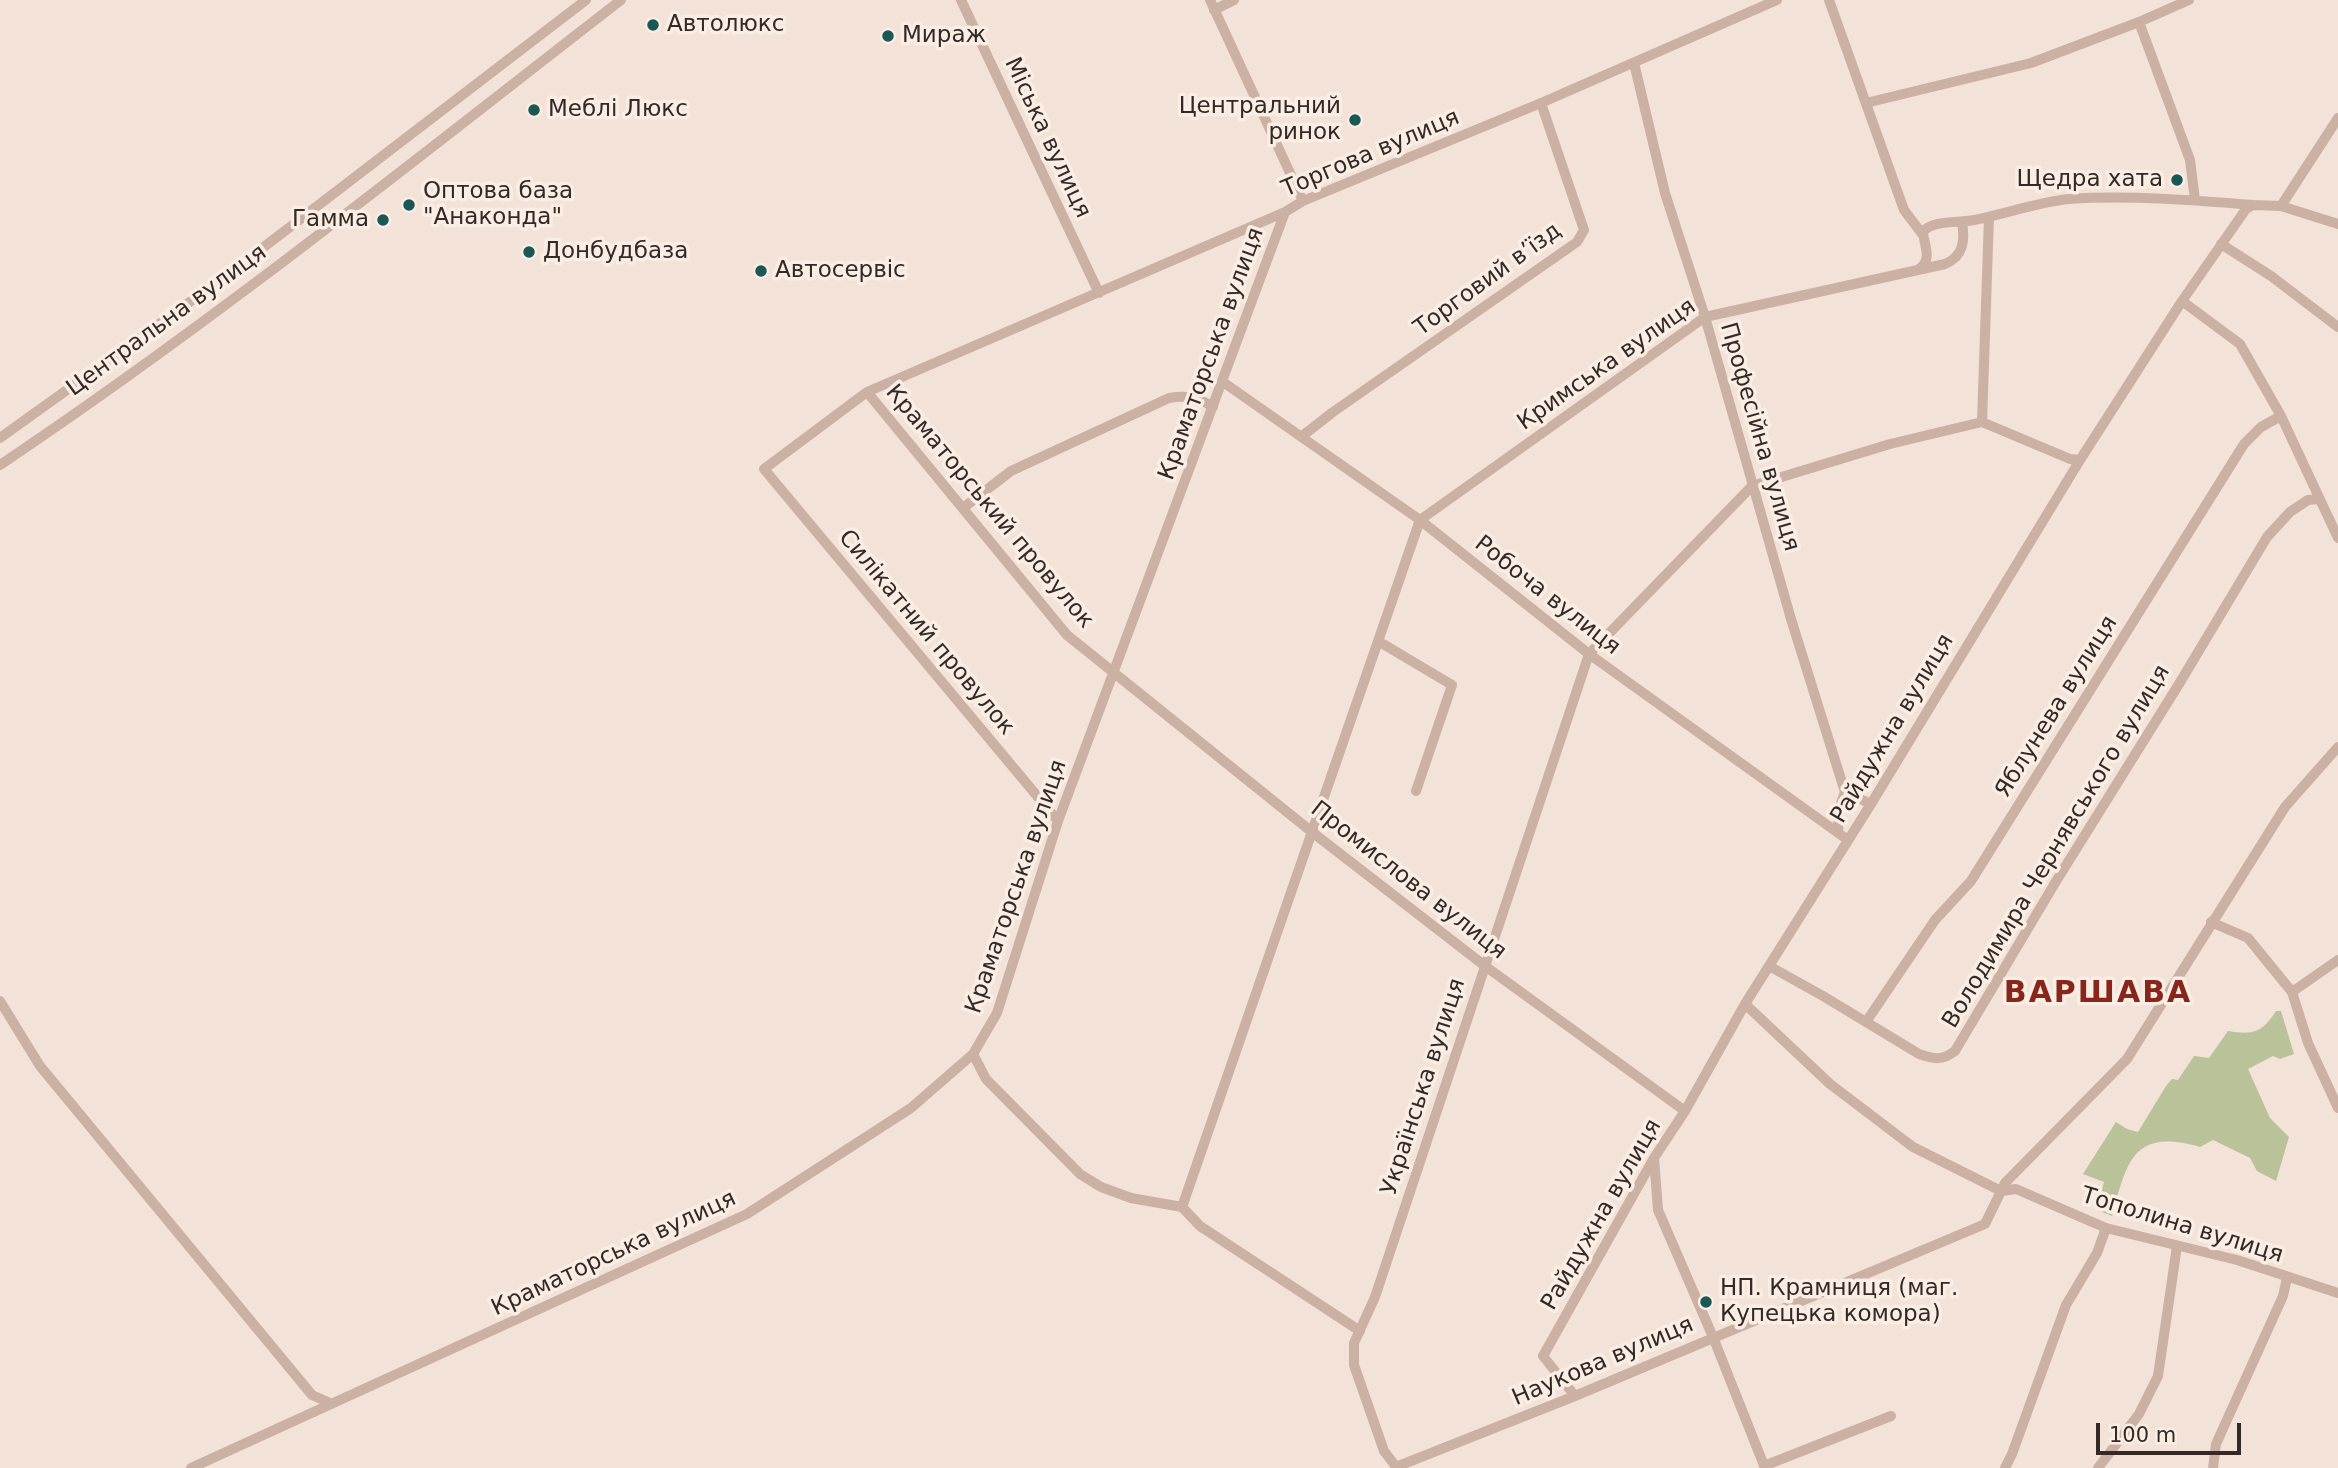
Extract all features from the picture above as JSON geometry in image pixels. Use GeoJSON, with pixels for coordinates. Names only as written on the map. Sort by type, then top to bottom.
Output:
{"type":"FeatureCollection","features":[{"type":"Feature","properties":{"kind":"street","name":"Центральна вулиця"},"geometry":{"type":"LineString","coordinates":[[0,438],[226,276],[586,0]]}},
{"type":"Feature","properties":{"kind":"street","name":"Центральна вулиця"},"geometry":{"type":"LineString","coordinates":[[0,465],[119,383],[218,310],[621,0]]}},
{"type":"Feature","properties":{"kind":"street","name":"Міська вулиця"},"geometry":{"type":"LineString","coordinates":[[961,0],[1099,293]]}},
{"type":"Feature","properties":{"kind":"street"},"geometry":{"type":"LineString","coordinates":[[1234,0],[1212,5],[1303,201]]}},
{"type":"Feature","properties":{"kind":"street","name":"Торгова вулиця"},"geometry":{"type":"LineString","coordinates":[[764,469],[867,392],[1285,212],[1303,201],[1541,103],[1777,0]]}},
{"type":"Feature","properties":{"kind":"street"},"geometry":{"type":"LineString","coordinates":[[1829,0],[1905,210],[1923,235],[1928,257],[1925,264],[1918,269]]}},
{"type":"Feature","properties":{"kind":"street"},"geometry":{"type":"LineString","coordinates":[[1867,103],[2031,63],[2189,0]]}},
{"type":"Feature","properties":{"kind":"street"},"geometry":{"type":"LineString","coordinates":[[2139,22],[2190,160],[2195,200]]}},
{"type":"Feature","properties":{"kind":"street","name":"Професійна вулиця"},"geometry":{"type":"LineString","coordinates":[[1634,63],[1665,193],[1705,317],[1752,486],[1845,792]]}},
{"type":"Feature","properties":{"kind":"street","name":"Торговий в’їзд"},"geometry":{"type":"LineString","coordinates":[[1301,437],[1577,242],[1584,229],[1541,103]]}},
{"type":"Feature","properties":{"kind":"street"},"geometry":{"type":"LineString","coordinates":[[2281,206],[2338,118]]}},
{"type":"Feature","properties":{"kind":"street"},"geometry":{"type":"LineString","coordinates":[[1923,235],[1926,228],[1935,225],[1989,217],[2066,200],[2195,200],[2281,206],[2338,224]]}},
{"type":"Feature","properties":{"kind":"street","name":"Райдужна вулиця"},"geometry":{"type":"LineString","coordinates":[[1575,1396],[1543,1356],[1654,1158],[1685,1111],[1745,1004],[1871,804],[2080,460],[2239,216],[2253,205]]}},
{"type":"Feature","properties":{"kind":"street"},"geometry":{"type":"LineString","coordinates":[[1905,210],[1919,220],[1935,225]]}},
{"type":"Feature","properties":{"kind":"street","name":"Краматорська вулиця"},"geometry":{"type":"LineString","coordinates":[[191,1468],[747,1214],[911,1108],[973,1054],[997,1013],[1058,821],[1285,212]]}},
{"type":"Feature","properties":{"kind":"street"},"geometry":{"type":"LineString","coordinates":[[1982,422],[1989,217]]}},
{"type":"Feature","properties":{"kind":"street","name":"Кримська вулиця"},"geometry":{"type":"LineString","coordinates":[[1420,520],[1705,317],[1945,264],[1957,257],[1963,244],[1962,222]]}},
{"type":"Feature","properties":{"kind":"street"},"geometry":{"type":"LineString","coordinates":[[2221,244],[2271,276],[2338,327]]}},
{"type":"Feature","properties":{"kind":"street"},"geometry":{"type":"LineString","coordinates":[[2182,301],[2240,344],[2281,416],[2338,538]]}},
{"type":"Feature","properties":{"kind":"street","name":"Робоча вулиця"},"geometry":{"type":"LineString","coordinates":[[1223,382],[1420,520],[1589,654],[1848,840]]}},
{"type":"Feature","properties":{"kind":"street","name":"Краматорський провулок"},"geometry":{"type":"LineString","coordinates":[[867,392],[1067,635],[1114,674]]}},
{"type":"Feature","properties":{"kind":"street"},"geometry":{"type":"LineString","coordinates":[[963,508],[1011,471],[1169,398],[1184,395],[1201,399],[1213,407]]}},
{"type":"Feature","properties":{"kind":"street","name":"Яблунева вулиця"},"geometry":{"type":"LineString","coordinates":[[1866,1022],[1935,920],[1972,881],[2245,444],[2261,427],[2281,416]]}},
{"type":"Feature","properties":{"kind":"street"},"geometry":{"type":"LineString","coordinates":[[1589,654],[1752,486],[1890,444],[1982,422],[2070,459],[2080,460]]}},
{"type":"Feature","properties":{"kind":"street","name":"Силікатний провулок"},"geometry":{"type":"LineString","coordinates":[[764,469],[1058,821]]}},
{"type":"Feature","properties":{"kind":"street","name":"Володимира Чернявського вулиця"},"geometry":{"type":"LineString","coordinates":[[1769,966],[1919,1055],[1935,1060],[1947,1058],[1955,1051],[2267,537],[2290,512],[2308,500],[2319,499]]}},
{"type":"Feature","properties":{"kind":"street"},"geometry":{"type":"LineString","coordinates":[[1182,1207],[1420,520]]}},
{"type":"Feature","properties":{"kind":"street"},"geometry":{"type":"LineString","coordinates":[[1378,641],[1452,685],[1416,791]]}},
{"type":"Feature","properties":{"kind":"street","name":"Українська вулиця"},"geometry":{"type":"LineString","coordinates":[[1396,1468],[1384,1451],[1354,1365],[1354,1343],[1375,1297],[1589,654]]}},
{"type":"Feature","properties":{"kind":"street","name":"Промислова вулиця"},"geometry":{"type":"LineString","coordinates":[[1114,674],[1312,832],[1485,965],[1685,1111]]}},
{"type":"Feature","properties":{"kind":"street","name":"Наукова вулиця"},"geometry":{"type":"LineString","coordinates":[[1396,1468],[1985,1224],[2005,1183],[2127,1059],[2285,807],[2338,747]]}},
{"type":"Feature","properties":{"kind":"street"},"geometry":{"type":"LineString","coordinates":[[1838,833],[1839,809],[1845,792],[1871,804]]}},
{"type":"Feature","properties":{"kind":"street"},"geometry":{"type":"LineString","coordinates":[[2211,922],[2248,938],[2292,992],[2308,1043],[2338,1108]]}},
{"type":"Feature","properties":{"kind":"street"},"geometry":{"type":"LineString","coordinates":[[2292,992],[2338,960]]}},
{"type":"Feature","properties":{"kind":"street"},"geometry":{"type":"LineString","coordinates":[[0,1000],[40,1066],[312,1395],[330,1404]]}},
{"type":"Feature","properties":{"kind":"street","name":"Тополина вулиця"},"geometry":{"type":"LineString","coordinates":[[1745,1004],[1830,1084],[1913,1147],[2001,1191],[2015,1189],[2106,1228],[2237,1260],[2338,1293]]}},
{"type":"Feature","properties":{"kind":"street"},"geometry":{"type":"LineString","coordinates":[[973,1054],[986,1079],[1080,1174],[1101,1188],[1131,1198],[1182,1207],[1200,1226],[1360,1331]]}},
{"type":"Feature","properties":{"kind":"street"},"geometry":{"type":"LineString","coordinates":[[2327,1084],[2338,1079]]}},
{"type":"Feature","properties":{"kind":"street"},"geometry":{"type":"LineString","coordinates":[[1654,1158],[1658,1210],[1765,1467],[1891,1416]]}},
{"type":"Feature","properties":{"kind":"street"},"geometry":{"type":"LineString","coordinates":[[2005,1468],[2066,1305],[2097,1253],[2106,1228]]}},
{"type":"Feature","properties":{"kind":"street"},"geometry":{"type":"LineString","coordinates":[[2098,1468],[2138,1414],[2158,1376],[2177,1246]]}},
{"type":"Feature","properties":{"kind":"street"},"geometry":{"type":"LineString","coordinates":[[2213,1468],[2216,1444],[2283,1296],[2287,1278]]}},
{"type":"Feature","properties":{"kind":"green space"},"geometry":{"type":"Polygon","coordinates":[[[2276,1011],[2281,1011],[2294,1054],[2280,1059],[2273,1056],[2248,1069],[2270,1118],[2289,1137],[2276,1181],[2257,1171],[2250,1158],[2213,1140],[2200,1147],[2178,1142],[2160,1142],[2147,1146],[2136,1154],[2123,1179],[2112,1216],[2097,1210],[2104,1182],[2083,1174],[2116,1122],[2138,1132],[2166,1086],[2172,1079],[2178,1080],[2194,1056],[2209,1058],[2228,1031],[2256,1031],[2266,1024],[2276,1011]]]}},
{"type":"Feature","properties":{"kind":"place","name":"Автолюкс"},"geometry":{"type":"Point","coordinates":[653,25]}},
{"type":"Feature","properties":{"kind":"place","name":"Мираж"},"geometry":{"type":"Point","coordinates":[888,36]}},
{"type":"Feature","properties":{"kind":"place","name":"Меблі Люкс"},"geometry":{"type":"Point","coordinates":[534,110]}},
{"type":"Feature","properties":{"kind":"place","name":"Центральний ринок"},"geometry":{"type":"Point","coordinates":[1355,120]}},
{"type":"Feature","properties":{"kind":"place","name":"Щедра хата"},"geometry":{"type":"Point","coordinates":[2177,180]}},
{"type":"Feature","properties":{"kind":"place","name":"Оптова база \"Анаконда\""},"geometry":{"type":"Point","coordinates":[409,205]}},
{"type":"Feature","properties":{"kind":"place","name":"Гамма"},"geometry":{"type":"Point","coordinates":[383,220]}},
{"type":"Feature","properties":{"kind":"place","name":"Донбудбаза"},"geometry":{"type":"Point","coordinates":[529,252]}},
{"type":"Feature","properties":{"kind":"place","name":"Автосервіс"},"geometry":{"type":"Point","coordinates":[761,271]}},
{"type":"Feature","properties":{"kind":"place","name":"НП. Крамниця (маг. Купецька комора)"},"geometry":{"type":"Point","coordinates":[1706,1302]}},
{"type":"Feature","properties":{"kind":"district","name":"ВАРШАВА"},"geometry":{"type":"Point","coordinates":[2098,994]}}]}
